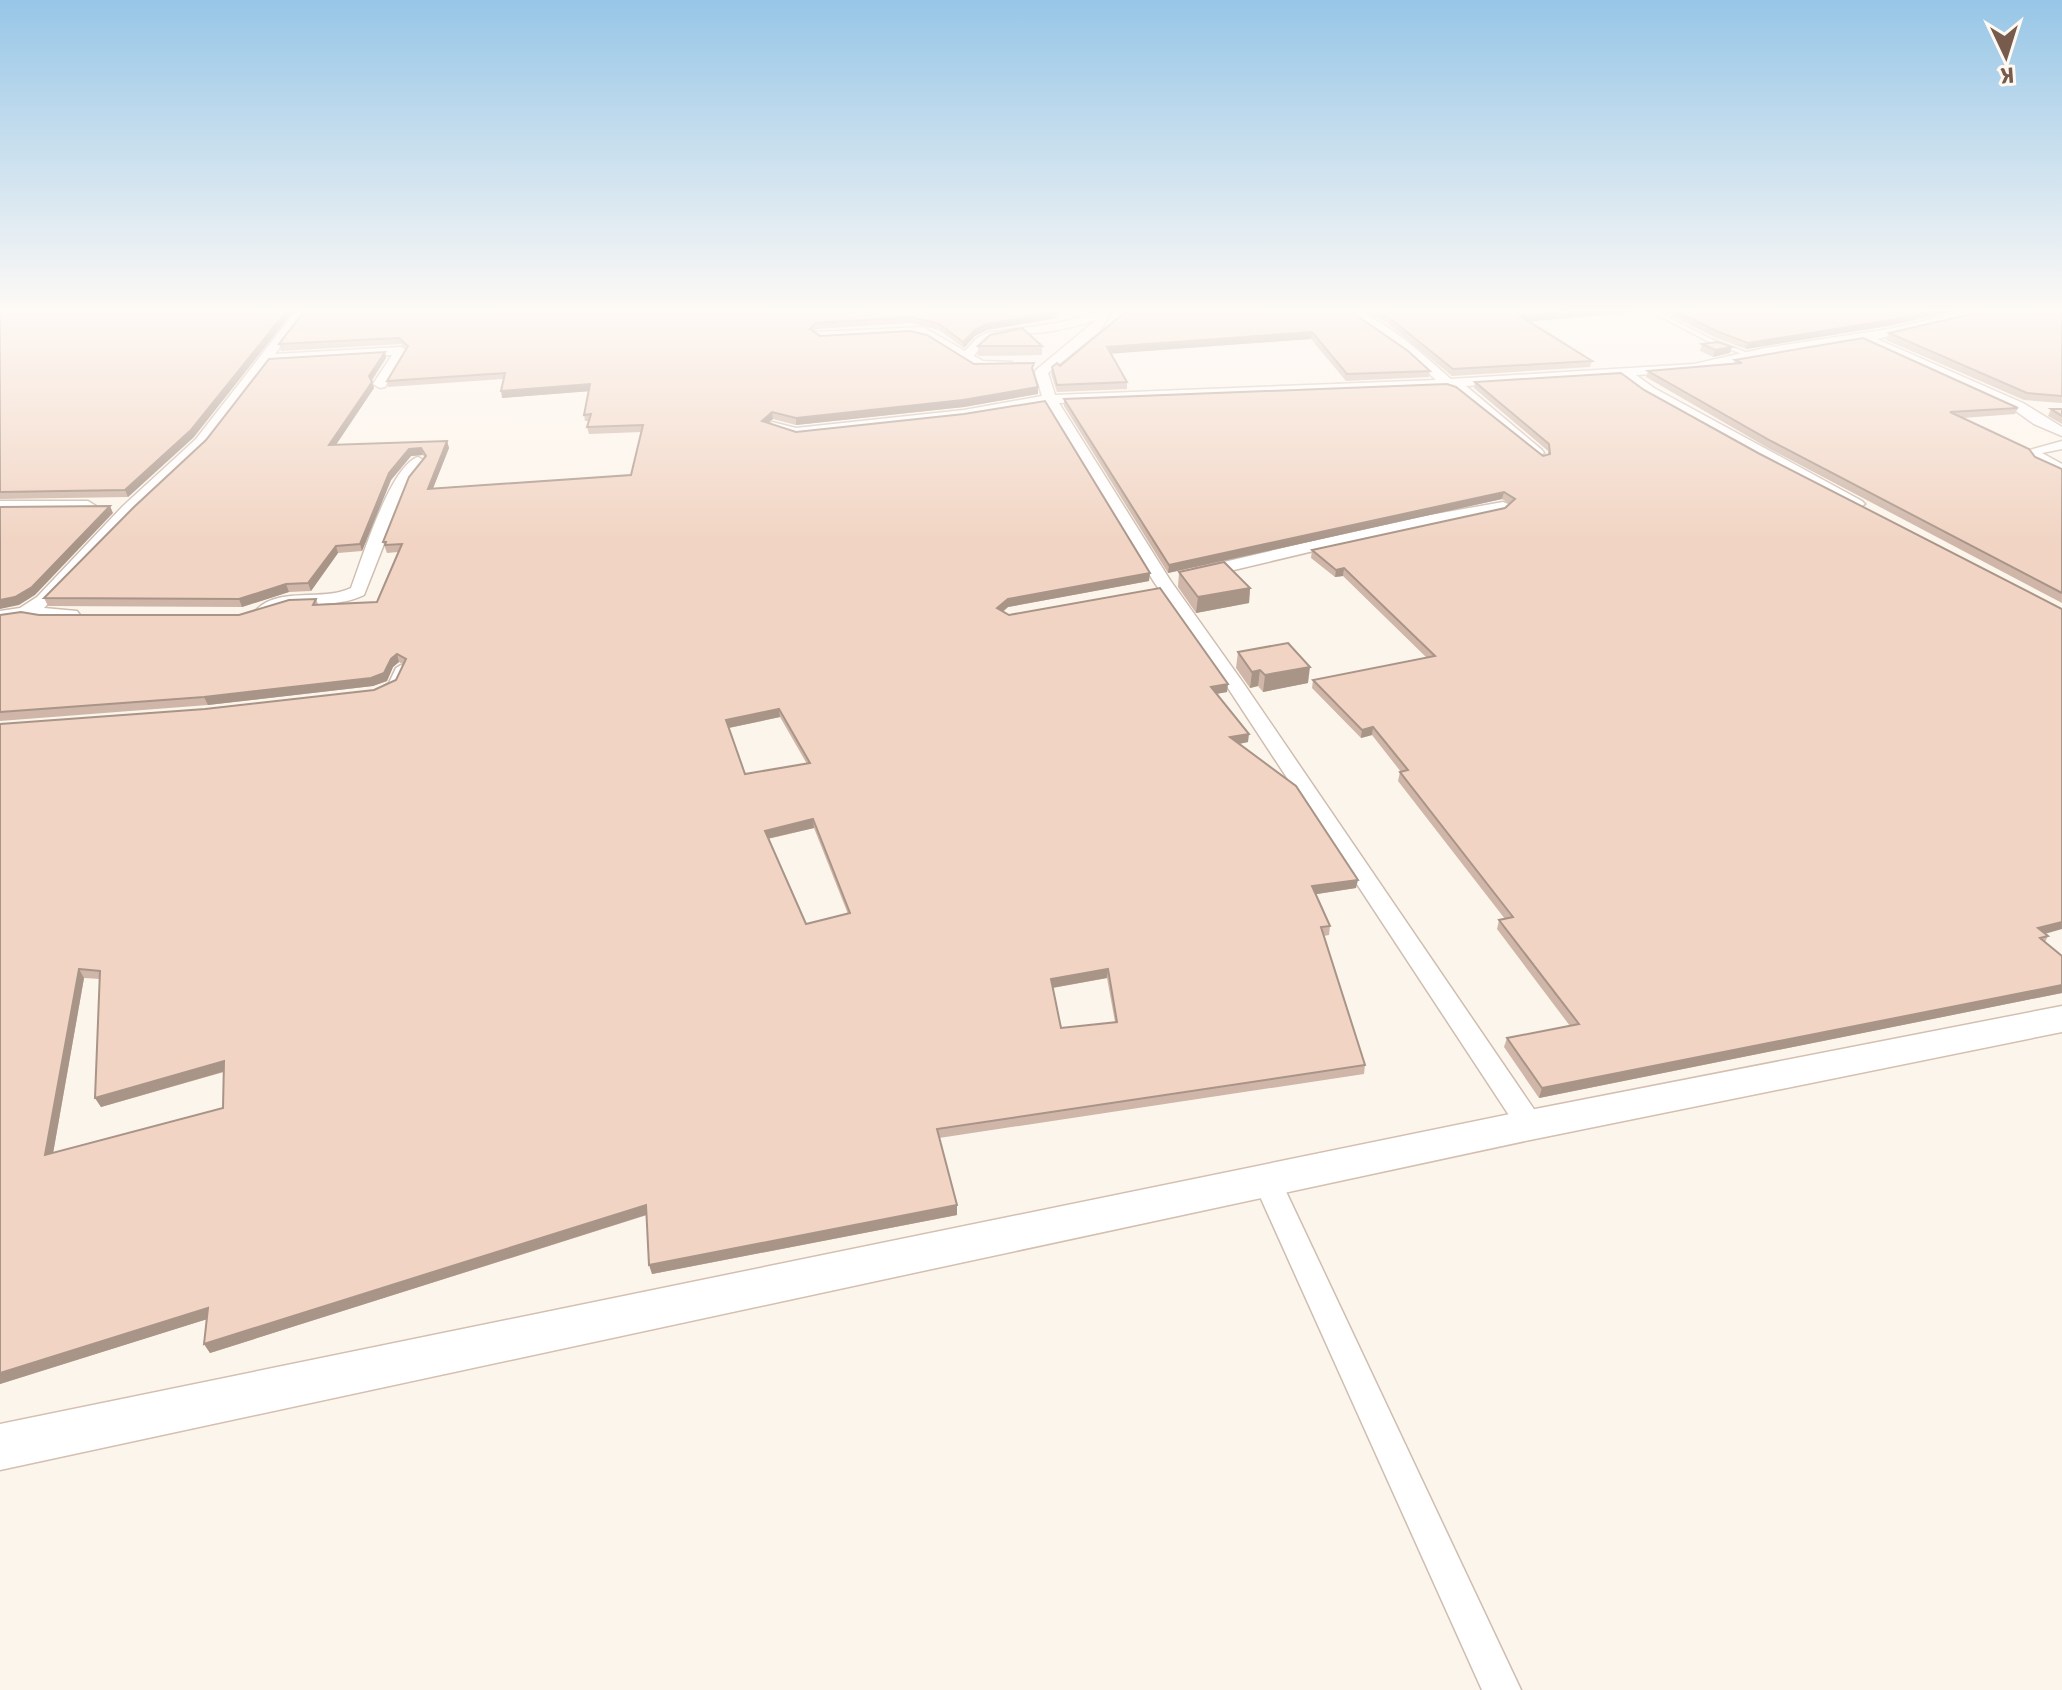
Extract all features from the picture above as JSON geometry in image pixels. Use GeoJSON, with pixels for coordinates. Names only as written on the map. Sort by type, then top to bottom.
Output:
{"type":"FeatureCollection","features":[{"type":"Feature","properties":{"kind":"street"},"geometry":{"type":"LineString","coordinates":[[25,612],[43,601],[133,505],[201,442],[242,387]]}},
{"type":"Feature","properties":{"kind":"street"},"geometry":{"type":"LineString","coordinates":[[1046,387],[1158,586],[1235,684],[1530,1125]]}},
{"type":"Feature","properties":{"kind":"street"},"geometry":{"type":"LineString","coordinates":[[772,426],[796,432],[835,429],[964,414],[1050,399],[1352,387]]}},
{"type":"Feature","properties":{"kind":"street"},"geometry":{"type":"LineString","coordinates":[[1458,387],[1541,456]]}},
{"type":"Feature","properties":{"kind":"street"},"geometry":{"type":"LineString","coordinates":[[1645,387],[1874,513]]}},
{"type":"Feature","properties":{"kind":"street"},"geometry":{"type":"LineString","coordinates":[[1976,387],[2018,406],[2062,432]]}},
{"type":"Feature","properties":{"kind":"street"},"geometry":{"type":"LineString","coordinates":[[2018,406],[2050,410]]}},
{"type":"Feature","properties":{"kind":"street"},"geometry":{"type":"LineString","coordinates":[[2062,445],[2033,451],[2038,458],[2062,470]]}},
{"type":"Feature","properties":{"kind":"street"},"geometry":{"type":"LineString","coordinates":[[252,614],[294,599],[330,601],[346,599],[358,591],[401,482],[418,461]]}},
{"type":"Feature","properties":{"kind":"street"},"geometry":{"type":"LineString","coordinates":[[0,506],[133,505]]}},
{"type":"Feature","properties":{"kind":"street"},"geometry":{"type":"LineString","coordinates":[[1158,586],[1402,525],[1503,507]]}},
{"type":"Feature","properties":{"kind":"street"},"geometry":{"type":"LineString","coordinates":[[0,616],[25,612],[89,615]]}},
{"type":"Feature","properties":{"kind":"street"},"geometry":{"type":"LineString","coordinates":[[0,1447],[1530,1125],[2062,1019]]}},
{"type":"Feature","properties":{"kind":"street"},"geometry":{"type":"LineString","coordinates":[[1267,1181],[1502,1690]]}},
{"type":"Feature","properties":{"kind":"lane"},"geometry":{"type":"LineString","coordinates":[[376,692],[393,685],[401,668]]}},
{"type":"Feature","properties":{"kind":"building"},"geometry":{"type":"Polygon","coordinates":[[[0,387],[226,387],[191,430],[125,490],[0,492],[0,387]]]}},
{"type":"Feature","properties":{"kind":"building"},"geometry":{"type":"Polygon","coordinates":[[[247,387],[369,387],[329,445],[447,441],[428,489],[631,475],[643,425],[587,427],[591,414],[584,415],[589,387],[1038,387],[963,400],[796,418],[772,412],[762,421],[796,432],[964,414],[1045,401],[1150,573],[1008,599],[997,608],[1009,615],[1160,588],[1228,684],[1211,687],[1249,734],[1230,737],[1296,786],[1358,880],[1312,886],[1330,926],[1321,927],[1365,1065],[937,1129],[957,1205],[649,1265],[646,1205],[204,1344],[208,1308],[0,1373],[0,724],[205,709],[374,690],[396,680],[406,659],[397,654],[384,673],[371,678],[204,697],[0,712],[0,615],[21,612],[39,615],[239,615],[289,600],[316,599],[313,605],[377,602],[402,544],[385,545],[386,542],[383,542],[409,477],[426,456],[421,448],[409,449],[389,473],[360,544],[336,546],[308,583],[286,584],[239,599],[44,598],[206,440],[247,387]],[[779,709],[726,720],[745,774],[810,763],[779,709]],[[813,819],[765,831],[806,924],[850,913],[813,819]],[[79,969],[45,1155],[223,1108],[224,1061],[95,1098],[100,971],[79,969]],[[1108,969],[1051,979],[1061,1028],[1117,1022],[1108,969]]]}},
{"type":"Feature","properties":{"kind":"building"},"geometry":{"type":"Polygon","coordinates":[[[502,387],[554,387],[501,391],[502,387]]]}},
{"type":"Feature","properties":{"kind":"building"},"geometry":{"type":"Polygon","coordinates":[[[1374,387],[1456,387],[1543,456],[1550,454],[1549,444],[1481,387],[1640,387],[1758,453],[2062,609],[2062,922],[2038,928],[2048,936],[2040,938],[2062,956],[2062,985],[1542,1088],[1507,1038],[1579,1024],[1499,920],[1513,917],[1400,772],[1408,770],[1373,727],[1362,730],[1313,680],[1435,656],[1344,568],[1336,570],[1312,550],[1505,508],[1515,499],[1504,492],[1169,565],[1064,399],[1374,387]]]}},
{"type":"Feature","properties":{"kind":"building"},"geometry":{"type":"Polygon","coordinates":[[[1676,387],[1971,387],[2018,408],[1950,412],[2029,449],[2035,457],[2062,469],[2062,593],[1771,441],[1676,387]]]}},
{"type":"Feature","properties":{"kind":"building"},"geometry":{"type":"Polygon","coordinates":[[[2013,387],[2062,387],[2062,396],[2027,393],[2013,387]]]}},
{"type":"Feature","properties":{"kind":"building"},"geometry":{"type":"Polygon","coordinates":[[[110,506],[32,587],[15,597],[0,600],[0,507],[110,506]]]}},
{"type":"Feature","properties":{"kind":"building"},"geometry":{"type":"Polygon","coordinates":[[[1224,562],[1250,588],[1198,597],[1179,572],[1224,562]]]}},
{"type":"Feature","properties":{"kind":"building"},"geometry":{"type":"Polygon","coordinates":[[[1288,643],[1310,667],[1265,675],[1260,670],[1252,672],[1238,652],[1288,643]]]}}]}
